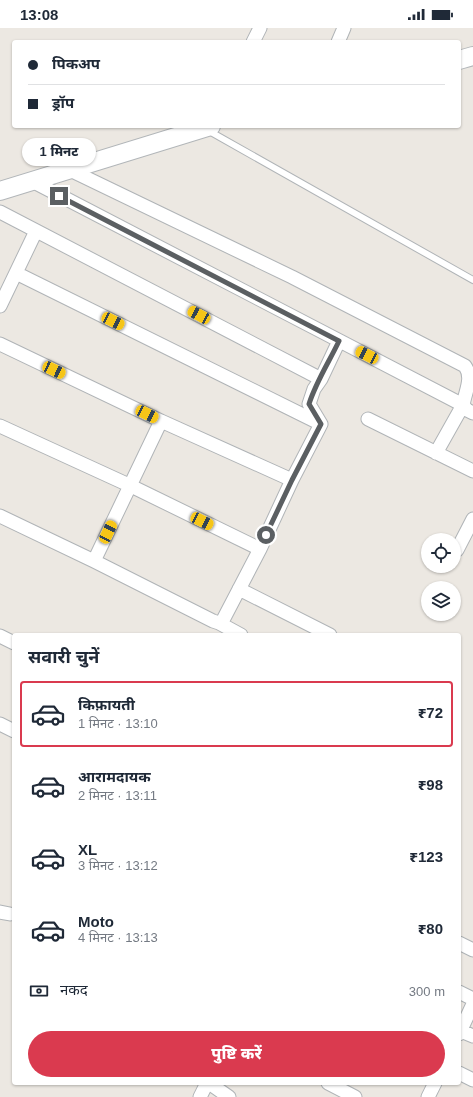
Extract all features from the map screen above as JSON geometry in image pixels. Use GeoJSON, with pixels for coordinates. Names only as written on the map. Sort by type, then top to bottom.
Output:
{"type":"FeatureCollection","features":[{"type":"Feature","properties":{"kind":"street"},"geometry":{"type":"LineString","coordinates":[[254,40],[260,28]]}},
{"type":"Feature","properties":{"kind":"street"},"geometry":{"type":"LineString","coordinates":[[339,40],[344,28]]}},
{"type":"Feature","properties":{"kind":"street"},"geometry":{"type":"LineString","coordinates":[[461,59],[473,56]]}},
{"type":"Feature","properties":{"kind":"street"},"geometry":{"type":"LineString","coordinates":[[0,191],[205,128]]}},
{"type":"Feature","properties":{"kind":"street"},"geometry":{"type":"LineString","coordinates":[[70,170],[292,277],[465,366],[473,374],[473,380],[464,399],[468,409]]}},
{"type":"Feature","properties":{"kind":"street"},"geometry":{"type":"LineString","coordinates":[[32,181],[468,409]]}},
{"type":"Feature","properties":{"kind":"street"},"geometry":{"type":"LineString","coordinates":[[0,212],[321,379]]}},
{"type":"Feature","properties":{"kind":"street"},"geometry":{"type":"LineString","coordinates":[[0,306],[36,231]]}},
{"type":"Feature","properties":{"kind":"street"},"geometry":{"type":"LineString","coordinates":[[16,272],[321,424]]}},
{"type":"Feature","properties":{"kind":"street"},"geometry":{"type":"LineString","coordinates":[[321,424],[309,404],[314,389],[321,379],[339,341]]}},
{"type":"Feature","properties":{"kind":"street"},"geometry":{"type":"LineString","coordinates":[[0,344],[161,421],[292,480]]}},
{"type":"Feature","properties":{"kind":"street"},"geometry":{"type":"LineString","coordinates":[[436,453],[468,409]]}},
{"type":"Feature","properties":{"kind":"street"},"geometry":{"type":"LineString","coordinates":[[368,418],[473,471]]}},
{"type":"Feature","properties":{"kind":"street"},"geometry":{"type":"LineString","coordinates":[[94,560],[161,421]]}},
{"type":"Feature","properties":{"kind":"street"},"geometry":{"type":"LineString","coordinates":[[219,623],[223,620],[260,549],[292,480],[321,424]]}},
{"type":"Feature","properties":{"kind":"street"},"geometry":{"type":"LineString","coordinates":[[0,426],[130,486],[260,549]]}},
{"type":"Feature","properties":{"kind":"street"},"geometry":{"type":"LineString","coordinates":[[0,516],[94,560],[237,633]]}},
{"type":"Feature","properties":{"kind":"street"},"geometry":{"type":"LineString","coordinates":[[461,543],[472,524]]}},
{"type":"Feature","properties":{"kind":"street"},"geometry":{"type":"LineString","coordinates":[[239,589],[326,633]]}},
{"type":"Feature","properties":{"kind":"street"},"geometry":{"type":"LineString","coordinates":[[0,636],[12,642]]}},
{"type":"Feature","properties":{"kind":"street"},"geometry":{"type":"LineString","coordinates":[[0,724],[12,730]]}},
{"type":"Feature","properties":{"kind":"street"},"geometry":{"type":"LineString","coordinates":[[461,944],[473,950]]}},
{"type":"Feature","properties":{"kind":"street"},"geometry":{"type":"LineString","coordinates":[[461,993],[473,999]]}},
{"type":"Feature","properties":{"kind":"street"},"geometry":{"type":"LineString","coordinates":[[461,1030],[473,1004]]}},
{"type":"Feature","properties":{"kind":"street"},"geometry":{"type":"LineString","coordinates":[[461,1032],[473,1036]]}},
{"type":"Feature","properties":{"kind":"street"},"geometry":{"type":"LineString","coordinates":[[461,1074],[473,1080]]}},
{"type":"Feature","properties":{"kind":"street"},"geometry":{"type":"LineString","coordinates":[[200,1097],[207,1085]]}},
{"type":"Feature","properties":{"kind":"street"},"geometry":{"type":"LineString","coordinates":[[211,1085],[229,1097]]}},
{"type":"Feature","properties":{"kind":"street"},"geometry":{"type":"LineString","coordinates":[[332,1085],[355,1097]]}},
{"type":"Feature","properties":{"kind":"street"},"geometry":{"type":"LineString","coordinates":[[428,1097],[434,1085]]}},
{"type":"Feature","properties":{"kind":"lane"},"geometry":{"type":"LineString","coordinates":[[210,128],[473,280]]}},
{"type":"Feature","properties":{"kind":"route"},"geometry":{"type":"LineString","coordinates":[[59,196],[339,341],[321,379],[314,389],[309,404],[321,424],[266,535]]}}]}
